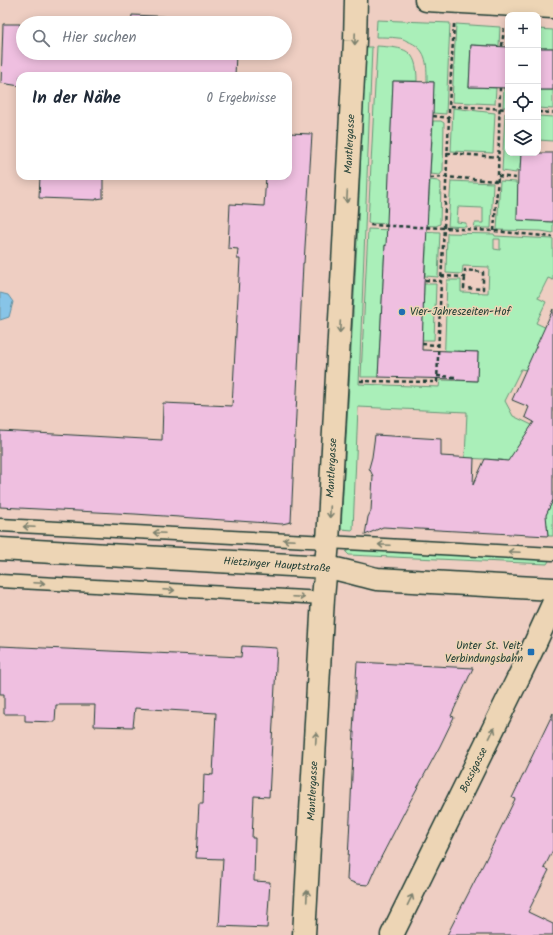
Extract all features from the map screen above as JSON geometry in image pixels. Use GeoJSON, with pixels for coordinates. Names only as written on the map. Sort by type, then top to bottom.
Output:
{"type":"FeatureCollection","features":[{"type":"Feature","properties":{"kind":"street","name":"Mantlergasse"},"geometry":{"type":"LineString","coordinates":[[304,935],[323,598],[328,542],[356,0]]}},
{"type":"Feature","properties":{"kind":"street"},"geometry":{"type":"LineString","coordinates":[[426,0],[553,7]]}},
{"type":"Feature","properties":{"kind":"street","name":"Hietzinger Hauptstraße"},"geometry":{"type":"LineString","coordinates":[[0,549],[326,566],[377,579],[553,589]]}},
{"type":"Feature","properties":{"kind":"street","name":"Bossigasse"},"geometry":{"type":"LineString","coordinates":[[392,935],[531,652],[553,604]]}},
{"type":"Feature","properties":{"kind":"lane"},"geometry":{"type":"LineString","coordinates":[[0,525],[553,554]]}},
{"type":"Feature","properties":{"kind":"lane"},"geometry":{"type":"LineString","coordinates":[[0,581],[323,598]]}},
{"type":"Feature","properties":{"kind":"path"},"geometry":{"type":"LineString","coordinates":[[358,381],[437,382],[454,22]]}},
{"type":"Feature","properties":{"kind":"path"},"geometry":{"type":"LineString","coordinates":[[502,46],[504,25]]}},
{"type":"Feature","properties":{"kind":"path"},"geometry":{"type":"LineString","coordinates":[[494,231],[498,176],[500,88]]}},
{"type":"Feature","properties":{"kind":"path"},"geometry":{"type":"LineString","coordinates":[[450,106],[505,109]]}},
{"type":"Feature","properties":{"kind":"path"},"geometry":{"type":"LineString","coordinates":[[541,112],[553,113]]}},
{"type":"Feature","properties":{"kind":"path"},"geometry":{"type":"LineString","coordinates":[[433,116],[449,118]]}},
{"type":"Feature","properties":{"kind":"path"},"geometry":{"type":"LineString","coordinates":[[447,154],[498,157]]}},
{"type":"Feature","properties":{"kind":"path"},"geometry":{"type":"LineString","coordinates":[[498,176],[516,178]]}},
{"type":"Feature","properties":{"kind":"path"},"geometry":{"type":"LineString","coordinates":[[430,178],[446,177],[497,180]]}},
{"type":"Feature","properties":{"kind":"path"},"geometry":{"type":"LineString","coordinates":[[365,225],[494,231],[553,237]]}},
{"type":"Feature","properties":{"kind":"path"},"geometry":{"type":"LineString","coordinates":[[465,270],[483,272],[483,289],[464,288],[465,277],[465,270]]}},
{"type":"Feature","properties":{"kind":"path"},"geometry":{"type":"LineString","coordinates":[[441,276],[465,277]]}},
{"type":"Feature","properties":{"kind":"path"},"geometry":{"type":"LineString","coordinates":[[425,280],[441,281]]}},
{"type":"Feature","properties":{"kind":"path"},"geometry":{"type":"LineString","coordinates":[[422,344],[438,345]]}},
{"type":"Feature","properties":{"kind":"path"},"geometry":{"type":"LineString","coordinates":[[437,376],[456,377]]}},
{"type":"Feature","properties":{"kind":"green space"},"geometry":{"type":"Polygon","coordinates":[[[377,20],[450,23],[446,114],[432,113],[434,82],[427,81],[426,62],[422,52],[414,44],[402,39],[393,37],[376,37],[377,20]]]}},
{"type":"Feature","properties":{"kind":"green space"},"geometry":{"type":"Polygon","coordinates":[[[456,24],[500,27],[499,46],[471,45],[469,87],[496,88],[495,104],[452,102],[456,24]]]}},
{"type":"Feature","properties":{"kind":"green space"},"geometry":{"type":"Polygon","coordinates":[[[541,29],[553,30],[553,48],[541,48],[541,29]]]}},
{"type":"Feature","properties":{"kind":"green space"},"geometry":{"type":"Polygon","coordinates":[[[377,46],[402,49],[408,52],[415,62],[417,81],[393,81],[388,210],[428,211],[430,180],[438,181],[441,183],[440,224],[436,226],[368,223],[377,46]]]}},
{"type":"Feature","properties":{"kind":"green space"},"geometry":{"type":"Polygon","coordinates":[[[365,47],[372,47],[359,384],[439,387],[440,380],[477,381],[478,352],[457,351],[444,371],[447,280],[461,280],[461,292],[488,293],[489,267],[463,266],[462,274],[446,273],[447,233],[494,234],[495,236],[553,239],[553,280],[548,278],[538,298],[546,302],[536,323],[553,331],[526,370],[521,369],[505,401],[513,416],[553,435],[516,464],[502,460],[465,458],[467,412],[358,407],[353,530],[341,529],[358,224],[365,47]],[[494,239],[494,249],[500,250],[500,239],[494,239]]]}},
{"type":"Feature","properties":{"kind":"green space"},"geometry":{"type":"Polygon","coordinates":[[[504,88],[505,88],[505,107],[503,107],[504,88]]]}},
{"type":"Feature","properties":{"kind":"green space"},"geometry":{"type":"Polygon","coordinates":[[[541,90],[553,90],[553,109],[541,108],[541,90]]]}},
{"type":"Feature","properties":{"kind":"green space"},"geometry":{"type":"Polygon","coordinates":[[[453,108],[495,113],[493,153],[451,151],[453,108]]]}},
{"type":"Feature","properties":{"kind":"green space"},"geometry":{"type":"Polygon","coordinates":[[[505,113],[505,156],[521,156],[520,171],[516,171],[516,173],[502,171],[505,113]]]}},
{"type":"Feature","properties":{"kind":"green space"},"geometry":{"type":"Polygon","coordinates":[[[541,116],[553,117],[553,141],[541,140],[541,116]]]}},
{"type":"Feature","properties":{"kind":"green space"},"geometry":{"type":"Polygon","coordinates":[[[433,121],[441,121],[444,123],[443,171],[440,175],[430,174],[433,121]]]}},
{"type":"Feature","properties":{"kind":"green space"},"geometry":{"type":"Polygon","coordinates":[[[451,181],[493,183],[491,228],[474,228],[475,223],[483,223],[483,208],[458,207],[457,222],[466,223],[466,227],[448,226],[451,181]]]}},
{"type":"Feature","properties":{"kind":"green space"},"geometry":{"type":"Polygon","coordinates":[[[500,181],[516,182],[516,184],[518,184],[517,220],[553,222],[553,233],[541,231],[497,230],[500,181]]]}},
{"type":"Feature","properties":{"kind":"green space"},"geometry":{"type":"Polygon","coordinates":[[[368,229],[440,232],[438,277],[425,276],[426,247],[385,246],[378,377],[361,377],[368,229]]]}},
{"type":"Feature","properties":{"kind":"green space"},"geometry":{"type":"Polygon","coordinates":[[[424,284],[436,284],[434,340],[422,340],[424,284]]]}},
{"type":"Feature","properties":{"kind":"green space"},"geometry":{"type":"Polygon","coordinates":[[[553,500],[553,536],[548,536],[547,524],[542,523],[553,500]]]}},
{"type":"Feature","properties":{"kind":"green space"},"geometry":{"type":"Polygon","coordinates":[[[350,549],[545,558],[549,561],[547,564],[349,555],[346,552],[350,549]]]}},
{"type":"Feature","properties":{"kind":"water"},"geometry":{"type":"Polygon","coordinates":[[[0,293],[8,295],[13,302],[9,317],[0,320],[0,293]]]}},
{"type":"Feature","properties":{"kind":"building"},"geometry":{"type":"Polygon","coordinates":[[[132,15],[155,16],[132,16],[132,15]]]}},
{"type":"Feature","properties":{"kind":"building"},"geometry":{"type":"Polygon","coordinates":[[[3,24],[16,24],[16,60],[236,60],[235,72],[16,72],[16,85],[1,83],[3,24]]]}},
{"type":"Feature","properties":{"kind":"building"},"geometry":{"type":"Polygon","coordinates":[[[471,45],[505,47],[505,88],[469,87],[471,45]]]}},
{"type":"Feature","properties":{"kind":"building"},"geometry":{"type":"Polygon","coordinates":[[[541,48],[553,48],[553,90],[541,90],[541,48]]]}},
{"type":"Feature","properties":{"kind":"building"},"geometry":{"type":"Polygon","coordinates":[[[393,81],[434,82],[422,350],[478,352],[477,381],[378,377],[385,245],[386,246],[393,81]]]}},
{"type":"Feature","properties":{"kind":"building"},"geometry":{"type":"Polygon","coordinates":[[[292,133],[312,134],[303,263],[291,522],[282,524],[0,507],[0,431],[162,440],[163,403],[232,406],[240,259],[237,259],[238,249],[228,248],[230,204],[264,206],[266,180],[292,180],[292,133]]]}},
{"type":"Feature","properties":{"kind":"building"},"geometry":{"type":"Polygon","coordinates":[[[541,153],[553,153],[553,222],[517,220],[518,171],[520,171],[521,156],[541,156],[541,153]]]}},
{"type":"Feature","properties":{"kind":"building"},"geometry":{"type":"Polygon","coordinates":[[[40,180],[103,180],[103,198],[96,200],[39,198],[40,180]]]}},
{"type":"Feature","properties":{"kind":"building"},"geometry":{"type":"Polygon","coordinates":[[[553,309],[553,500],[546,515],[548,536],[383,527],[365,535],[368,517],[371,511],[373,476],[369,468],[375,435],[441,439],[441,456],[474,458],[473,485],[485,459],[508,461],[534,422],[525,417],[529,407],[512,400],[553,309]]]}},
{"type":"Feature","properties":{"kind":"building"},"geometry":{"type":"Polygon","coordinates":[[[0,646],[241,657],[242,646],[277,648],[269,797],[254,796],[252,838],[255,838],[254,881],[270,882],[267,928],[219,926],[223,859],[196,858],[199,804],[203,804],[204,774],[213,775],[216,713],[135,708],[133,727],[94,726],[95,705],[56,705],[55,722],[25,721],[25,714],[4,714],[4,694],[0,694],[0,646]]]}},
{"type":"Feature","properties":{"kind":"building"},"geometry":{"type":"Polygon","coordinates":[[[357,662],[473,668],[451,716],[454,717],[440,746],[407,807],[368,885],[357,884],[347,880],[357,662]]]}},
{"type":"Feature","properties":{"kind":"building"},"geometry":{"type":"Polygon","coordinates":[[[553,713],[553,850],[544,868],[549,870],[528,912],[553,924],[553,935],[447,935],[515,799],[512,798],[553,713]]]}},
{"type":"Feature","properties":{"kind":"place","name":"Vier-Jahreszeiten-Hof"},"geometry":{"type":"Point","coordinates":[402,312]}},
{"type":"Feature","properties":{"kind":"place","name":"Unter St. Veit, Verbindungsbahn"},"geometry":{"type":"Point","coordinates":[531,652]}}]}
